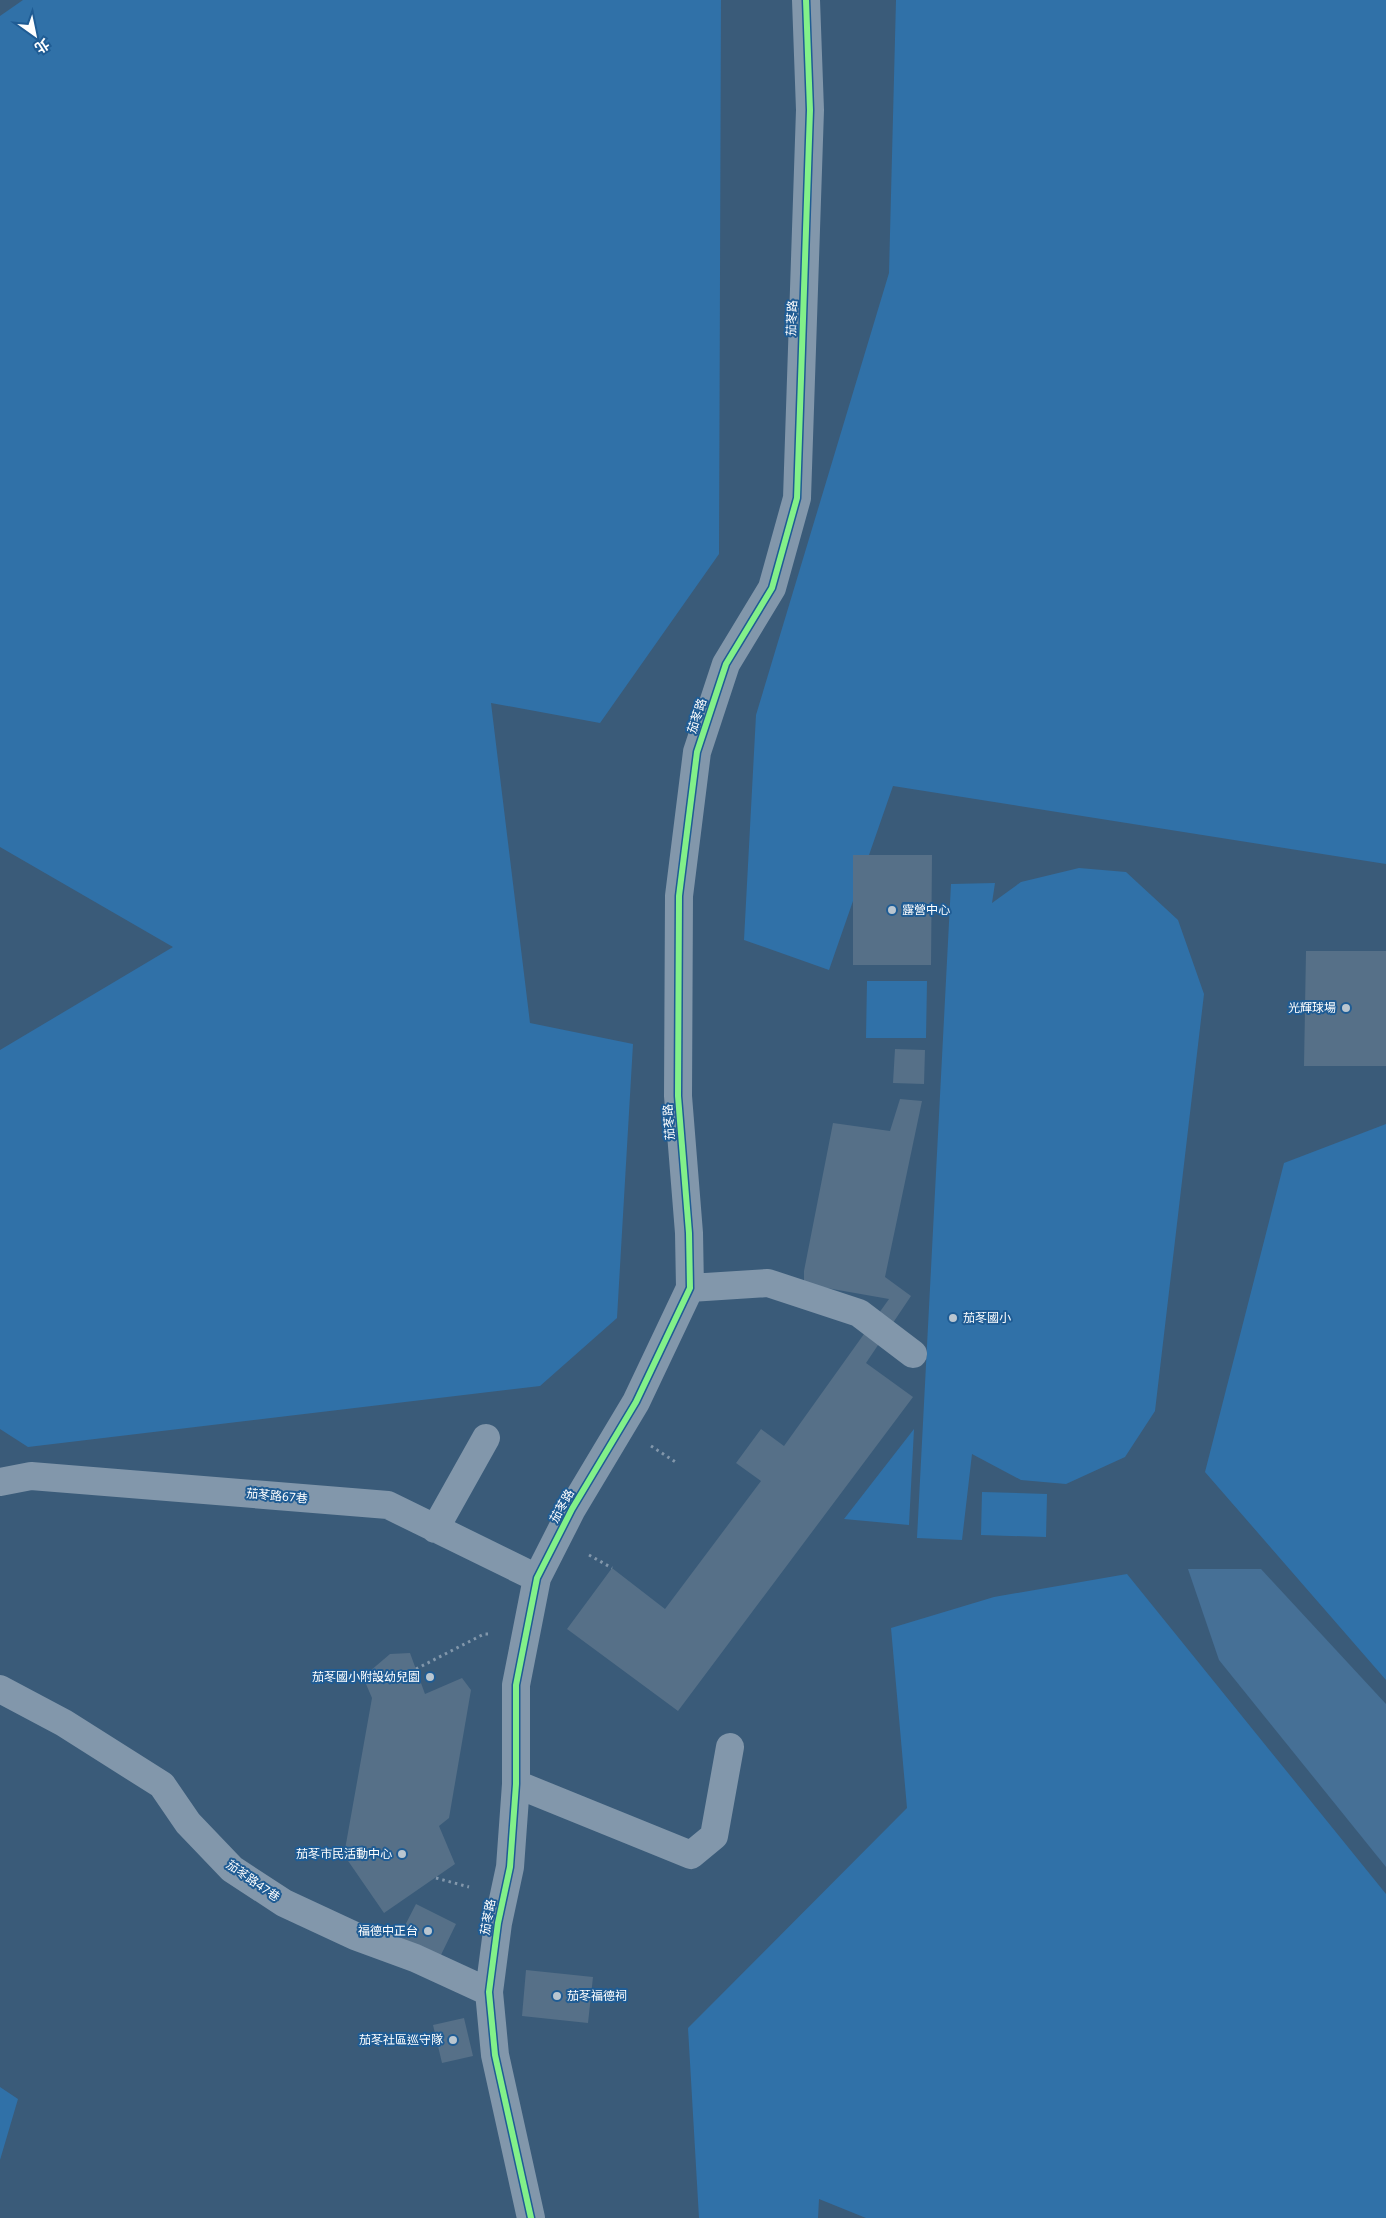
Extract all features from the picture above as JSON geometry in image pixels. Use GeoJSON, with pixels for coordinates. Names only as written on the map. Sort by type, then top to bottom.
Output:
{"type":"FeatureCollection","features":[{"type":"Feature","properties":{"kind":"street","name":"茄苳路"},"geometry":{"type":"LineString","coordinates":[[531,2218],[495,2055],[489,1992],[498,1923],[510,1867],[516,1784],[516,1685],[537,1578],[572,1509],[636,1402],[690,1288],[689,1233],[678,1096],[679,896],[697,752],[726,664],[772,588],[798,498],[810,110],[806,0]]}},
{"type":"Feature","properties":{"kind":"street"},"geometry":{"type":"LineString","coordinates":[[690,1288],[768,1283],[859,1313],[913,1354]]}},
{"type":"Feature","properties":{"kind":"street"},"geometry":{"type":"LineString","coordinates":[[435,1529],[486,1438]]}},
{"type":"Feature","properties":{"kind":"street","name":"茄苳路67巷"},"geometry":{"type":"LineString","coordinates":[[0,1482],[31,1476],[388,1505],[537,1578]]}},
{"type":"Feature","properties":{"kind":"street","name":"茄苳路47巷"},"geometry":{"type":"LineString","coordinates":[[0,1689],[64,1723],[162,1785],[188,1823],[232,1869],[284,1903],[355,1936],[414,1958],[489,1992]]}},
{"type":"Feature","properties":{"kind":"street"},"geometry":{"type":"LineString","coordinates":[[516,1784],[690,1855],[714,1836],[730,1747]]}},
{"type":"Feature","properties":{"kind":"path"},"geometry":{"type":"LineString","coordinates":[[416,1669],[484,1634],[525,1637]]}},
{"type":"Feature","properties":{"kind":"path"},"geometry":{"type":"LineString","coordinates":[[436,1878],[473,1888]]}},
{"type":"Feature","properties":{"kind":"shaded area"},"geometry":{"type":"Polygon","coordinates":[[[23,0],[721,0],[719,554],[600,723],[491,703],[530,1023],[633,1044],[617,1318],[540,1386],[28,1447],[0,1429],[0,1050],[173,947],[0,847],[0,16],[23,0]]]}},
{"type":"Feature","properties":{"kind":"shaded area"},"geometry":{"type":"Polygon","coordinates":[[[896,0],[1386,0],[1386,864],[893,786],[829,970],[744,940],[756,715],[889,273],[896,0]]]}},
{"type":"Feature","properties":{"kind":"shaded area"},"geometry":{"type":"Polygon","coordinates":[[[1079,868],[1126,872],[1178,920],[1204,994],[1155,1411],[1125,1457],[1066,1484],[1021,1480],[972,1454],[962,1540],[917,1538],[951,884],[995,883],[992,903],[1021,882],[1079,868]]]}},
{"type":"Feature","properties":{"kind":"shaded area"},"geometry":{"type":"Polygon","coordinates":[[[867,981],[927,981],[926,1038],[866,1038],[867,981]]]}},
{"type":"Feature","properties":{"kind":"shaded area"},"geometry":{"type":"Polygon","coordinates":[[[1386,1124],[1386,1680],[1205,1472],[1284,1163],[1386,1124]]]}},
{"type":"Feature","properties":{"kind":"shaded area"},"geometry":{"type":"Polygon","coordinates":[[[914,1429],[909,1525],[844,1519],[914,1429]]]}},
{"type":"Feature","properties":{"kind":"shaded area"},"geometry":{"type":"Polygon","coordinates":[[[982,1492],[1047,1494],[1046,1537],[981,1535],[982,1492]]]}},
{"type":"Feature","properties":{"kind":"shaded area"},"geometry":{"type":"Polygon","coordinates":[[[1188,1569],[1261,1569],[1386,1704],[1386,1867],[1219,1660],[1188,1569]]]}},
{"type":"Feature","properties":{"kind":"shaded area"},"geometry":{"type":"Polygon","coordinates":[[[1127,1574],[1386,1894],[1386,2218],[866,2218],[819,2199],[818,2218],[699,2218],[688,2028],[907,1808],[891,1628],[994,1597],[1127,1574]]]}},
{"type":"Feature","properties":{"kind":"shaded area"},"geometry":{"type":"Polygon","coordinates":[[[0,2087],[18,2099],[0,2160],[0,2087]]]}},
{"type":"Feature","properties":{"kind":"building","name":"露營中心"},"geometry":{"type":"Polygon","coordinates":[[[853,855],[932,855],[931,965],[853,965],[853,855]]]}},
{"type":"Feature","properties":{"kind":"building","name":"光輝球場"},"geometry":{"type":"Polygon","coordinates":[[[1306,951],[1386,951],[1386,1066],[1304,1066],[1306,951]]]}},
{"type":"Feature","properties":{"kind":"building"},"geometry":{"type":"Polygon","coordinates":[[[895,1049],[925,1050],[924,1084],[893,1083],[895,1049]]]}},
{"type":"Feature","properties":{"kind":"building"},"geometry":{"type":"Polygon","coordinates":[[[900,1099],[922,1101],[885,1277],[911,1296],[866,1363],[913,1397],[678,1711],[567,1629],[612,1568],[665,1609],[761,1481],[736,1463],[761,1429],[784,1446],[889,1299],[804,1284],[804,1271],[833,1123],[890,1131],[900,1099]]]}},
{"type":"Feature","properties":{"kind":"building"},"geometry":{"type":"Polygon","coordinates":[[[410,1653],[425,1694],[462,1678],[471,1690],[449,1818],[439,1826],[455,1864],[384,1913],[344,1855],[372,1698],[363,1677],[390,1654],[410,1653]]]}},
{"type":"Feature","properties":{"kind":"building","name":"福德中正台"},"geometry":{"type":"Polygon","coordinates":[[[416,1904],[456,1924],[440,1957],[399,1937],[416,1904]]]}},
{"type":"Feature","properties":{"kind":"building","name":"茄苳福德祠"},"geometry":{"type":"Polygon","coordinates":[[[526,1970],[593,1977],[588,2023],[522,2016],[526,1970]]]}},
{"type":"Feature","properties":{"kind":"building","name":"茄苳社區巡守隊"},"geometry":{"type":"Polygon","coordinates":[[[464,2018],[473,2056],[442,2063],[433,2025],[464,2018]]]}},
{"type":"Feature","properties":{"kind":"cycle path"},"geometry":{"type":"LineString","coordinates":[[531,2218],[495,2055],[489,1992],[498,1923],[510,1867],[516,1784],[516,1685],[537,1578],[572,1509],[636,1402],[690,1288],[689,1233],[678,1096],[679,896],[697,752],[726,664],[772,588],[797,498],[810,110],[806,0]]}},
{"type":"Feature","properties":{"kind":"place","name":"露營中心"},"geometry":{"type":"Point","coordinates":[892,910]}},
{"type":"Feature","properties":{"kind":"place","name":"光輝球場"},"geometry":{"type":"Point","coordinates":[1346,1008]}},
{"type":"Feature","properties":{"kind":"place","name":"茄苳國小"},"geometry":{"type":"Point","coordinates":[953,1318]}},
{"type":"Feature","properties":{"kind":"place","name":"茄苳國小附設幼兒園"},"geometry":{"type":"Point","coordinates":[430,1677]}},
{"type":"Feature","properties":{"kind":"place","name":"茄苳市民活動中心"},"geometry":{"type":"Point","coordinates":[402,1854]}},
{"type":"Feature","properties":{"kind":"place","name":"福德中正台"},"geometry":{"type":"Point","coordinates":[428,1931]}},
{"type":"Feature","properties":{"kind":"place","name":"茄苳福德祠"},"geometry":{"type":"Point","coordinates":[557,1996]}},
{"type":"Feature","properties":{"kind":"place","name":"茄苳社區巡守隊"},"geometry":{"type":"Point","coordinates":[453,2040]}}]}
